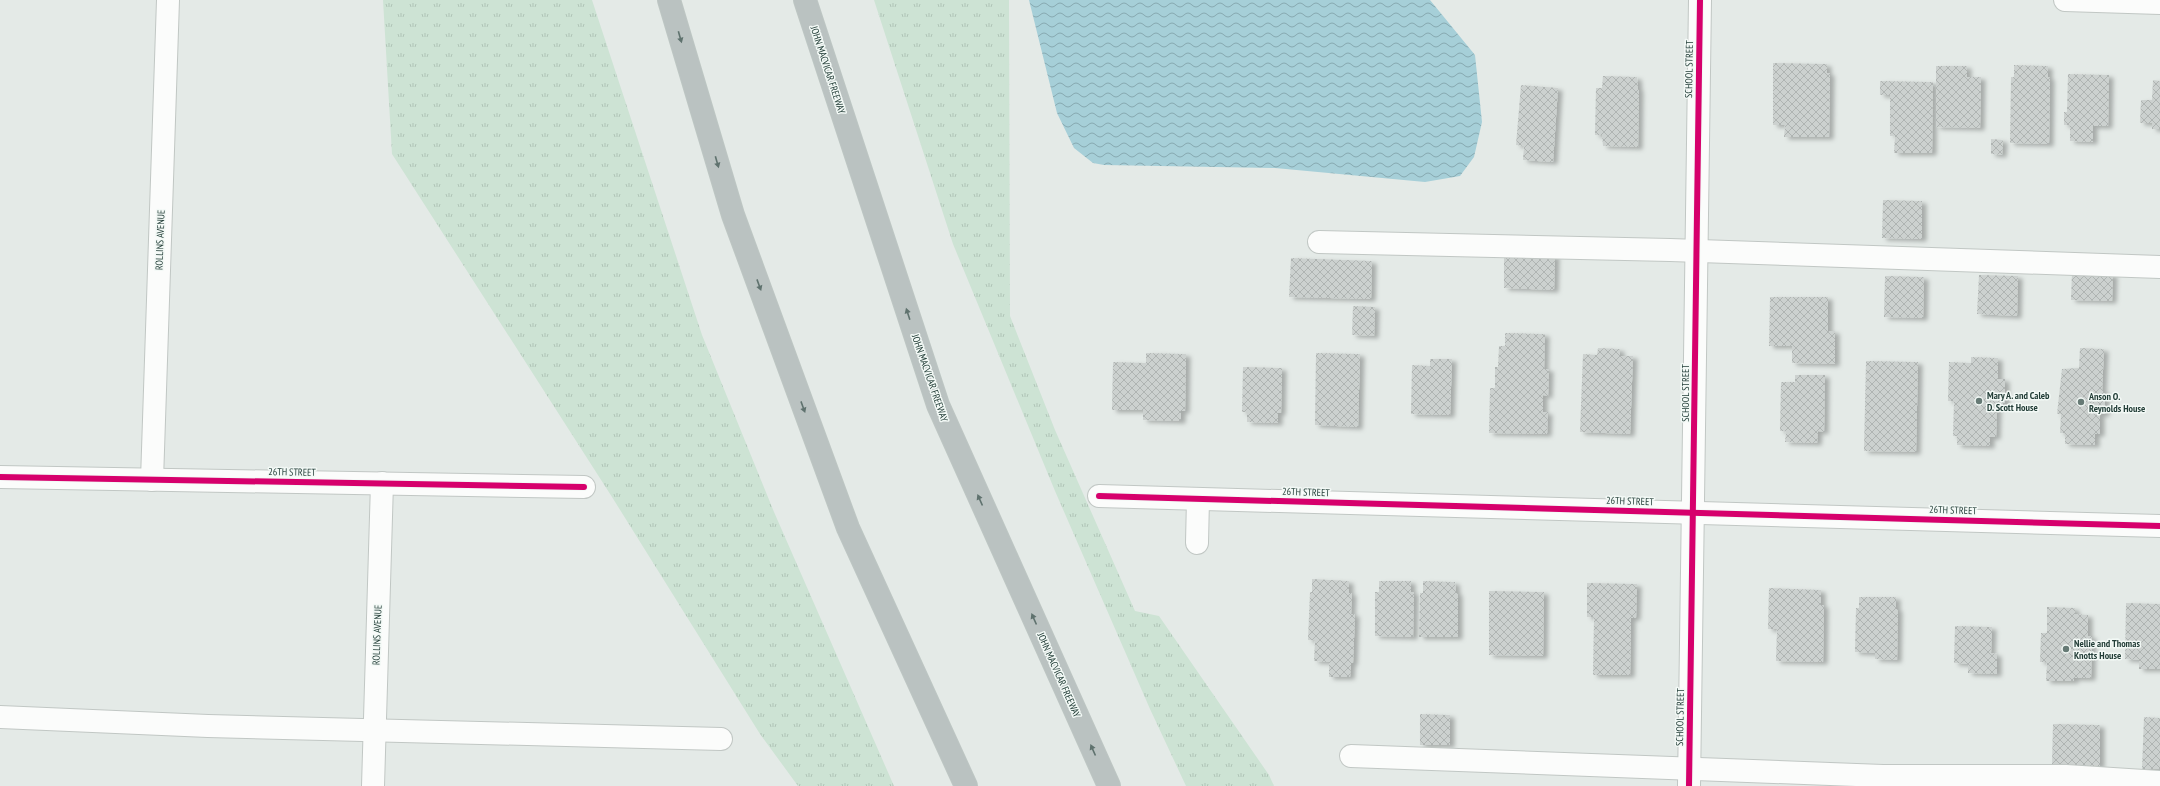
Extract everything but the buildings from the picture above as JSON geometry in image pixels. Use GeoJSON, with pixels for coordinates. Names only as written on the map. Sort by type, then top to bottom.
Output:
{"type":"FeatureCollection","features":[{"type":"Feature","properties":{"kind":"highway"},"geometry":{"type":"LineString","coordinates":[[669,0],[733,215],[848,528],[966,786]]}},
{"type":"Feature","properties":{"kind":"highway","name":"JOHN MACVICAR FREEWAY"},"geometry":{"type":"LineString","coordinates":[[806,0],[938,405],[1109,786]]}},
{"type":"Feature","properties":{"kind":"street","name":"ROLLINS AVENUE"},"geometry":{"type":"LineString","coordinates":[[152,480],[168,0]]}},
{"type":"Feature","properties":{"kind":"street","name":"SCHOOL STREET"},"geometry":{"type":"LineString","coordinates":[[1689,777],[1700,0]]}},
{"type":"Feature","properties":{"kind":"street"},"geometry":{"type":"LineString","coordinates":[[2065,0],[2160,3]]}},
{"type":"Feature","properties":{"kind":"street"},"geometry":{"type":"LineString","coordinates":[[1319,242],[1696,250],[2160,267]]}},
{"type":"Feature","properties":{"kind":"street","name":"26TH STREET"},"geometry":{"type":"LineString","coordinates":[[0,477],[584,487]]}},
{"type":"Feature","properties":{"kind":"street","name":"ROLLINS AVENUE"},"geometry":{"type":"LineString","coordinates":[[373,786],[382,483]]}},
{"type":"Feature","properties":{"kind":"street","name":"26TH STREET"},"geometry":{"type":"LineString","coordinates":[[1099,496],[2160,526]]}},
{"type":"Feature","properties":{"kind":"street"},"geometry":{"type":"LineString","coordinates":[[1197,543],[1198,499]]}},
{"type":"Feature","properties":{"kind":"street"},"geometry":{"type":"LineString","coordinates":[[0,717],[172,725],[721,739]]}},
{"type":"Feature","properties":{"kind":"street"},"geometry":{"type":"LineString","coordinates":[[1351,756],[1689,777],[2066,776],[2160,782]]}},
{"type":"Feature","properties":{"kind":"green space"},"geometry":{"type":"Polygon","coordinates":[[[383,0],[592,0],[702,335],[774,512],[894,786],[798,786],[760,734],[612,497],[392,154],[383,0]]]}},
{"type":"Feature","properties":{"kind":"green space"},"geometry":{"type":"Polygon","coordinates":[[[874,0],[1009,0],[1010,316],[1055,430],[1135,611],[1159,616],[1269,775],[1274,786],[1186,786],[1150,709],[1055,491],[953,244],[874,0]]]}},
{"type":"Feature","properties":{"kind":"water"},"geometry":{"type":"Polygon","coordinates":[[[1029,0],[1430,0],[1475,55],[1482,122],[1474,157],[1460,176],[1425,182],[1275,168],[1104,165],[1093,163],[1074,148],[1057,113],[1029,0]]]}},
{"type":"Feature","properties":{"kind":"cycle path"},"geometry":{"type":"LineString","coordinates":[[1689,786],[1700,0]]}},
{"type":"Feature","properties":{"kind":"cycle path"},"geometry":{"type":"LineString","coordinates":[[0,477],[584,487]]}},
{"type":"Feature","properties":{"kind":"cycle path"},"geometry":{"type":"LineString","coordinates":[[1099,496],[2160,526]]}},
{"type":"Feature","properties":{"kind":"place","name":"Mary A. and Caleb D. Scott House"},"geometry":{"type":"Point","coordinates":[1979,401]}},
{"type":"Feature","properties":{"kind":"place","name":"Anson O. Reynolds House"},"geometry":{"type":"Point","coordinates":[2081,402]}},
{"type":"Feature","properties":{"kind":"place","name":"Nellie and Thomas Knotts House"},"geometry":{"type":"Point","coordinates":[2066,649]}}]}
